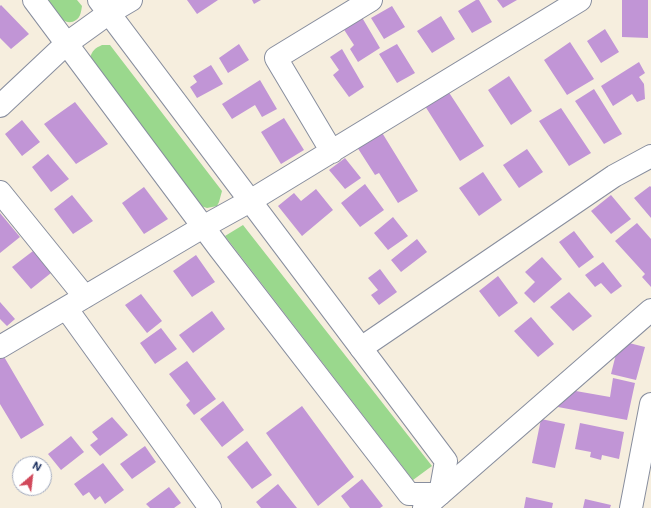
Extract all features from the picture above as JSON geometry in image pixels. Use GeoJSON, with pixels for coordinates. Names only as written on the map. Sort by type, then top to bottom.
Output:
{"type":"FeatureCollection","features":[{"type":"Feature","properties":{"kind":"street"},"geometry":{"type":"LineString","coordinates":[[34,0],[203,227],[409,494],[432,501]]}},
{"type":"Feature","properties":{"kind":"street"},"geometry":{"type":"LineString","coordinates":[[0,106],[104,7],[131,0]]}},
{"type":"Feature","properties":{"kind":"street"},"geometry":{"type":"LineString","coordinates":[[332,152],[276,58],[371,0]]}},
{"type":"Feature","properties":{"kind":"street"},"geometry":{"type":"LineString","coordinates":[[0,346],[250,201],[580,0]]}},
{"type":"Feature","properties":{"kind":"street"},"geometry":{"type":"LineString","coordinates":[[104,7],[446,461],[432,501]]}},
{"type":"Feature","properties":{"kind":"street"},"geometry":{"type":"LineString","coordinates":[[361,348],[614,176],[651,156]]}},
{"type":"Feature","properties":{"kind":"street"},"geometry":{"type":"LineString","coordinates":[[0,192],[85,297]]}},
{"type":"Feature","properties":{"kind":"street"},"geometry":{"type":"LineString","coordinates":[[66,308],[210,508]]}},
{"type":"Feature","properties":{"kind":"street"},"geometry":{"type":"LineString","coordinates":[[432,501],[651,310]]}},
{"type":"Feature","properties":{"kind":"street"},"geometry":{"type":"LineString","coordinates":[[631,508],[651,404]]}},
{"type":"Feature","properties":{"kind":"green space"},"geometry":{"type":"Polygon","coordinates":[[[47,0],[77,0],[82,6],[80,16],[76,20],[67,22],[55,12],[47,0]]]}},
{"type":"Feature","properties":{"kind":"green space"},"geometry":{"type":"Polygon","coordinates":[[[102,45],[110,45],[222,191],[217,206],[207,208],[201,206],[90,58],[94,50],[102,45]]]}},
{"type":"Feature","properties":{"kind":"green space"},"geometry":{"type":"Polygon","coordinates":[[[243,225],[432,466],[413,480],[225,236],[243,225]]]}},
{"type":"Feature","properties":{"kind":"building"},"geometry":{"type":"Polygon","coordinates":[[[187,0],[218,0],[197,14],[187,0]]]}},
{"type":"Feature","properties":{"kind":"building"},"geometry":{"type":"Polygon","coordinates":[[[252,0],[261,0],[254,4],[252,0]]]}},
{"type":"Feature","properties":{"kind":"building"},"geometry":{"type":"Polygon","coordinates":[[[476,0],[479,0],[492,22],[472,33],[458,11],[476,0]]]}},
{"type":"Feature","properties":{"kind":"building"},"geometry":{"type":"Polygon","coordinates":[[[497,0],[517,0],[503,8],[497,0]]]}},
{"type":"Feature","properties":{"kind":"building"},"geometry":{"type":"Polygon","coordinates":[[[622,0],[648,0],[648,38],[622,37],[622,0]]]}},
{"type":"Feature","properties":{"kind":"building"},"geometry":{"type":"Polygon","coordinates":[[[1,5],[29,34],[11,49],[0,38],[1,5]]]}},
{"type":"Feature","properties":{"kind":"building"},"geometry":{"type":"Polygon","coordinates":[[[392,6],[405,27],[384,39],[371,18],[392,6]]]}},
{"type":"Feature","properties":{"kind":"building"},"geometry":{"type":"Polygon","coordinates":[[[360,14],[380,48],[358,62],[350,49],[354,45],[341,25],[360,14]]]}},
{"type":"Feature","properties":{"kind":"building"},"geometry":{"type":"Polygon","coordinates":[[[441,16],[455,39],[432,53],[417,31],[441,16]]]}},
{"type":"Feature","properties":{"kind":"building"},"geometry":{"type":"Polygon","coordinates":[[[605,29],[619,52],[601,63],[587,41],[605,29]]]}},
{"type":"Feature","properties":{"kind":"building"},"geometry":{"type":"Polygon","coordinates":[[[570,42],[594,79],[567,95],[544,60],[570,42]]]}},
{"type":"Feature","properties":{"kind":"building"},"geometry":{"type":"Polygon","coordinates":[[[239,44],[249,60],[228,73],[219,58],[239,44]]]}},
{"type":"Feature","properties":{"kind":"building"},"geometry":{"type":"Polygon","coordinates":[[[397,44],[415,73],[397,83],[379,54],[397,44]]]}},
{"type":"Feature","properties":{"kind":"building"},"geometry":{"type":"Polygon","coordinates":[[[342,49],[364,87],[349,97],[333,75],[339,70],[330,57],[342,49]]]}},
{"type":"Feature","properties":{"kind":"building"},"geometry":{"type":"Polygon","coordinates":[[[639,62],[645,73],[639,77],[644,84],[645,99],[637,102],[632,94],[613,106],[601,86],[639,62]]]}},
{"type":"Feature","properties":{"kind":"building"},"geometry":{"type":"Polygon","coordinates":[[[211,65],[223,84],[197,98],[190,87],[197,82],[193,76],[211,65]]]}},
{"type":"Feature","properties":{"kind":"building"},"geometry":{"type":"Polygon","coordinates":[[[509,76],[532,111],[511,125],[488,90],[509,76]]]}},
{"type":"Feature","properties":{"kind":"building"},"geometry":{"type":"Polygon","coordinates":[[[260,80],[277,109],[262,117],[255,105],[232,119],[222,104],[260,80]]]}},
{"type":"Feature","properties":{"kind":"building"},"geometry":{"type":"Polygon","coordinates":[[[594,89],[622,134],[604,144],[575,101],[594,89]]]}},
{"type":"Feature","properties":{"kind":"building"},"geometry":{"type":"Polygon","coordinates":[[[448,91],[484,146],[460,161],[425,106],[448,91]]]}},
{"type":"Feature","properties":{"kind":"building"},"geometry":{"type":"Polygon","coordinates":[[[75,102],[108,144],[76,164],[44,124],[75,102]]]}},
{"type":"Feature","properties":{"kind":"building"},"geometry":{"type":"Polygon","coordinates":[[[561,108],[591,153],[569,166],[539,121],[561,108]]]}},
{"type":"Feature","properties":{"kind":"building"},"geometry":{"type":"Polygon","coordinates":[[[284,118],[304,150],[281,164],[261,132],[284,118]]]}},
{"type":"Feature","properties":{"kind":"building"},"geometry":{"type":"Polygon","coordinates":[[[22,120],[40,142],[22,156],[5,134],[22,120]]]}},
{"type":"Feature","properties":{"kind":"building"},"geometry":{"type":"Polygon","coordinates":[[[381,131],[418,191],[398,203],[379,173],[375,175],[357,147],[381,131]]]}},
{"type":"Feature","properties":{"kind":"building"},"geometry":{"type":"Polygon","coordinates":[[[527,149],[543,172],[519,188],[503,165],[527,149]]]}},
{"type":"Feature","properties":{"kind":"building"},"geometry":{"type":"Polygon","coordinates":[[[48,154],[69,179],[51,192],[32,167],[48,154]]]}},
{"type":"Feature","properties":{"kind":"building"},"geometry":{"type":"Polygon","coordinates":[[[345,158],[361,178],[345,189],[329,170],[345,158]]]}},
{"type":"Feature","properties":{"kind":"building"},"geometry":{"type":"Polygon","coordinates":[[[483,172],[502,200],[479,216],[459,188],[483,172]]]}},
{"type":"Feature","properties":{"kind":"building"},"geometry":{"type":"Polygon","coordinates":[[[365,184],[384,210],[360,227],[341,203],[365,184]]]}},
{"type":"Feature","properties":{"kind":"building"},"geometry":{"type":"Polygon","coordinates":[[[650,186],[651,187],[651,218],[634,198],[650,186]]]}},
{"type":"Feature","properties":{"kind":"building"},"geometry":{"type":"Polygon","coordinates":[[[144,187],[168,219],[144,234],[122,203],[144,187]]]}},
{"type":"Feature","properties":{"kind":"building"},"geometry":{"type":"Polygon","coordinates":[[[316,189],[333,210],[302,236],[278,206],[294,193],[301,201],[316,189]]]}},
{"type":"Feature","properties":{"kind":"building"},"geometry":{"type":"Polygon","coordinates":[[[72,195],[93,221],[73,234],[54,209],[72,195]]]}},
{"type":"Feature","properties":{"kind":"building"},"geometry":{"type":"Polygon","coordinates":[[[611,195],[631,219],[611,234],[591,211],[611,195]]]}},
{"type":"Feature","properties":{"kind":"building"},"geometry":{"type":"Polygon","coordinates":[[[0,213],[20,237],[0,253],[0,213]]]}},
{"type":"Feature","properties":{"kind":"building"},"geometry":{"type":"Polygon","coordinates":[[[393,217],[408,236],[388,250],[374,233],[393,217]]]}},
{"type":"Feature","properties":{"kind":"building"},"geometry":{"type":"Polygon","coordinates":[[[637,223],[651,239],[651,287],[642,277],[645,274],[615,241],[637,223]]]}},
{"type":"Feature","properties":{"kind":"building"},"geometry":{"type":"Polygon","coordinates":[[[574,231],[594,257],[579,268],[559,242],[574,231]]]}},
{"type":"Feature","properties":{"kind":"building"},"geometry":{"type":"Polygon","coordinates":[[[417,239],[427,252],[401,272],[391,260],[417,239]]]}},
{"type":"Feature","properties":{"kind":"building"},"geometry":{"type":"Polygon","coordinates":[[[33,251],[51,273],[31,289],[12,267],[33,251]]]}},
{"type":"Feature","properties":{"kind":"building"},"geometry":{"type":"Polygon","coordinates":[[[196,255],[215,282],[192,297],[173,271],[196,255]]]}},
{"type":"Feature","properties":{"kind":"building"},"geometry":{"type":"Polygon","coordinates":[[[542,257],[562,279],[534,303],[524,293],[535,282],[525,272],[542,257]]]}},
{"type":"Feature","properties":{"kind":"building"},"geometry":{"type":"Polygon","coordinates":[[[603,262],[622,286],[611,294],[601,283],[595,287],[585,275],[603,262]]]}},
{"type":"Feature","properties":{"kind":"building"},"geometry":{"type":"Polygon","coordinates":[[[380,269],[397,292],[379,305],[371,295],[378,290],[368,278],[380,269]]]}},
{"type":"Feature","properties":{"kind":"building"},"geometry":{"type":"Polygon","coordinates":[[[498,276],[518,303],[499,317],[479,291],[498,276]]]}},
{"type":"Feature","properties":{"kind":"building"},"geometry":{"type":"Polygon","coordinates":[[[569,292],[592,316],[573,331],[550,307],[569,292]]]}},
{"type":"Feature","properties":{"kind":"building"},"geometry":{"type":"Polygon","coordinates":[[[141,294],[162,321],[147,333],[125,305],[141,294]]]}},
{"type":"Feature","properties":{"kind":"building"},"geometry":{"type":"Polygon","coordinates":[[[0,302],[15,319],[7,326],[0,319],[0,302]]]}},
{"type":"Feature","properties":{"kind":"building"},"geometry":{"type":"Polygon","coordinates":[[[212,311],[225,329],[193,353],[179,335],[212,311]]]}},
{"type":"Feature","properties":{"kind":"building"},"geometry":{"type":"Polygon","coordinates":[[[531,317],[554,344],[538,357],[514,331],[531,317]]]}},
{"type":"Feature","properties":{"kind":"building"},"geometry":{"type":"Polygon","coordinates":[[[161,328],[177,349],[155,364],[140,343],[161,328]]]}},
{"type":"Feature","properties":{"kind":"building"},"geometry":{"type":"Polygon","coordinates":[[[629,343],[645,347],[636,380],[611,374],[616,354],[629,343]]]}},
{"type":"Feature","properties":{"kind":"building"},"geometry":{"type":"Polygon","coordinates":[[[3,355],[44,425],[21,439],[0,404],[0,356],[3,355]]]}},
{"type":"Feature","properties":{"kind":"building"},"geometry":{"type":"Polygon","coordinates":[[[187,361],[216,399],[194,415],[186,405],[190,401],[169,374],[187,361]]]}},
{"type":"Feature","properties":{"kind":"building"},"geometry":{"type":"Polygon","coordinates":[[[613,378],[635,383],[627,420],[558,407],[561,397],[570,390],[610,397],[613,378]]]}},
{"type":"Feature","properties":{"kind":"building"},"geometry":{"type":"Polygon","coordinates":[[[223,401],[244,430],[222,447],[200,419],[223,401]]]}},
{"type":"Feature","properties":{"kind":"building"},"geometry":{"type":"Polygon","coordinates":[[[302,406],[354,477],[318,506],[266,433],[302,406]]]}},
{"type":"Feature","properties":{"kind":"building"},"geometry":{"type":"Polygon","coordinates":[[[112,417],[128,435],[100,456],[90,445],[98,439],[92,432],[112,417]]]}},
{"type":"Feature","properties":{"kind":"building"},"geometry":{"type":"Polygon","coordinates":[[[541,419],[565,424],[555,468],[532,463],[541,419]]]}},
{"type":"Feature","properties":{"kind":"building"},"geometry":{"type":"Polygon","coordinates":[[[580,423],[624,432],[619,459],[602,455],[601,460],[590,457],[591,452],[575,449],[580,423]]]}},
{"type":"Feature","properties":{"kind":"building"},"geometry":{"type":"Polygon","coordinates":[[[71,436],[84,452],[61,470],[52,459],[52,456],[48,454],[71,436]]]}},
{"type":"Feature","properties":{"kind":"building"},"geometry":{"type":"Polygon","coordinates":[[[247,441],[272,475],[252,489],[227,457],[247,441]]]}},
{"type":"Feature","properties":{"kind":"building"},"geometry":{"type":"Polygon","coordinates":[[[145,446],[156,462],[132,479],[120,464],[145,446]]]}},
{"type":"Feature","properties":{"kind":"building"},"geometry":{"type":"Polygon","coordinates":[[[103,463],[124,490],[105,504],[100,496],[95,500],[89,492],[83,496],[74,484],[103,463]]]}},
{"type":"Feature","properties":{"kind":"building"},"geometry":{"type":"Polygon","coordinates":[[[362,479],[383,506],[380,508],[350,508],[341,496],[362,479]]]}},
{"type":"Feature","properties":{"kind":"building"},"geometry":{"type":"Polygon","coordinates":[[[278,484],[297,508],[261,508],[256,502],[278,484]]]}},
{"type":"Feature","properties":{"kind":"building"},"geometry":{"type":"Polygon","coordinates":[[[169,487],[181,503],[174,508],[150,508],[146,504],[169,487]]]}},
{"type":"Feature","properties":{"kind":"building"},"geometry":{"type":"Polygon","coordinates":[[[526,497],[553,503],[552,508],[524,508],[526,497]]]}},
{"type":"Feature","properties":{"kind":"building"},"geometry":{"type":"Polygon","coordinates":[[[585,499],[611,505],[610,508],[583,508],[585,499]]]}}]}
